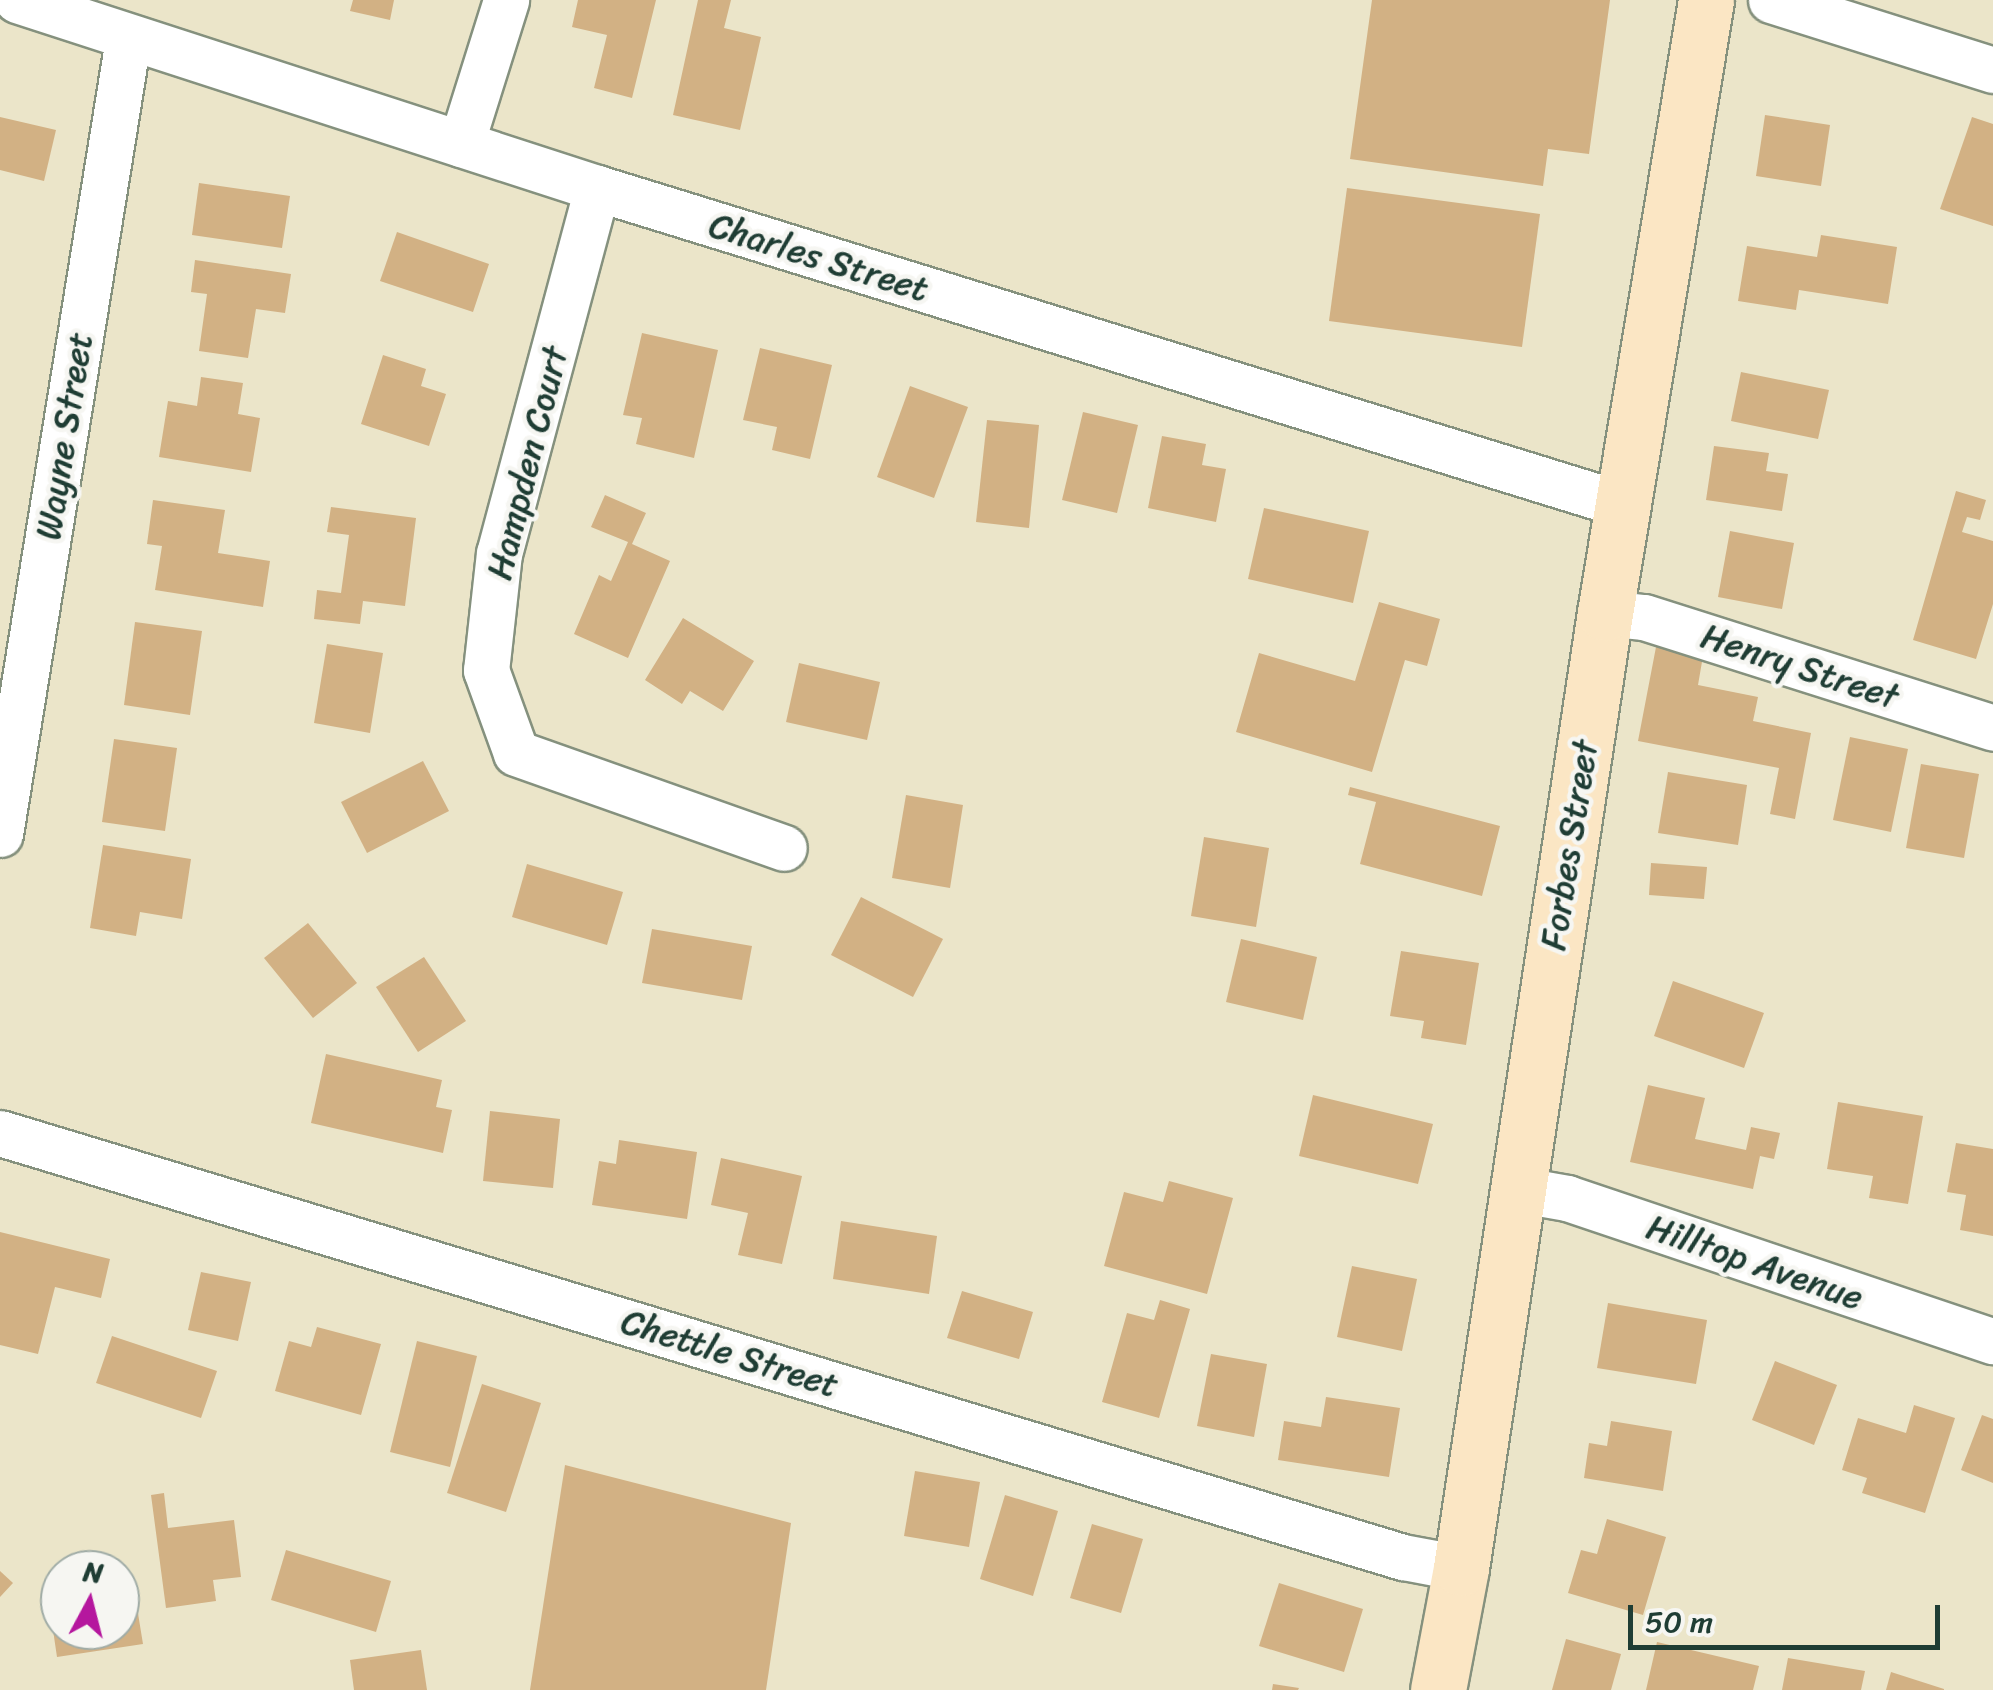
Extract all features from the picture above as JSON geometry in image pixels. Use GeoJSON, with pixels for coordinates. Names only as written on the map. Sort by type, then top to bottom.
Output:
{"type":"FeatureCollection","features":[{"type":"Feature","properties":{"kind":"street","name":"Charles Street"},"geometry":{"type":"LineString","coordinates":[[17,0],[597,188],[1624,506]]}},
{"type":"Feature","properties":{"kind":"street"},"geometry":{"type":"LineString","coordinates":[[461,144],[506,0]]}},
{"type":"Feature","properties":{"kind":"street","name":"Forbes Street"},"geometry":{"type":"LineString","coordinates":[[1438,1690],[1460,1568],[1605,613],[1706,0]]}},
{"type":"Feature","properties":{"kind":"street"},"geometry":{"type":"LineString","coordinates":[[1771,0],[1993,70]]}},
{"type":"Feature","properties":{"kind":"street","name":"Wayne Street"},"geometry":{"type":"LineString","coordinates":[[0,834],[128,38]]}},
{"type":"Feature","properties":{"kind":"street","name":"Hampden Court"},"geometry":{"type":"LineString","coordinates":[[597,188],[499,552],[486,670],[516,753],[784,848]]}},
{"type":"Feature","properties":{"kind":"street","name":"Henry Street"},"geometry":{"type":"LineString","coordinates":[[1605,613],[1644,617],[1993,728]]}},
{"type":"Feature","properties":{"kind":"street","name":"Chettle Street"},"geometry":{"type":"LineString","coordinates":[[0,1133],[1403,1557],[1460,1568]]}},
{"type":"Feature","properties":{"kind":"street","name":"Hilltop Avenue"},"geometry":{"type":"LineString","coordinates":[[1516,1188],[1567,1198],[1993,1342]]}},
{"type":"Feature","properties":{"kind":"building"},"geometry":{"type":"Polygon","coordinates":[[[353,0],[394,0],[390,20],[350,11],[353,0]]]}},
{"type":"Feature","properties":{"kind":"building"},"geometry":{"type":"Polygon","coordinates":[[[578,0],[656,0],[632,98],[594,88],[607,35],[572,27],[578,0]]]}},
{"type":"Feature","properties":{"kind":"building"},"geometry":{"type":"Polygon","coordinates":[[[698,0],[731,0],[724,28],[761,37],[740,130],[673,115],[698,0]]]}},
{"type":"Feature","properties":{"kind":"building"},"geometry":{"type":"Polygon","coordinates":[[[1372,0],[1610,0],[1589,154],[1548,149],[1543,186],[1350,159],[1372,0]]]}},
{"type":"Feature","properties":{"kind":"building"},"geometry":{"type":"Polygon","coordinates":[[[1765,115],[1830,125],[1821,186],[1756,176],[1765,115]]]}},
{"type":"Feature","properties":{"kind":"building"},"geometry":{"type":"Polygon","coordinates":[[[0,117],[56,130],[44,181],[0,170],[0,117]]]}},
{"type":"Feature","properties":{"kind":"building"},"geometry":{"type":"Polygon","coordinates":[[[1972,117],[1993,124],[1993,226],[1940,209],[1972,117]]]}},
{"type":"Feature","properties":{"kind":"building"},"geometry":{"type":"Polygon","coordinates":[[[199,183],[290,196],[282,248],[192,235],[199,183]]]}},
{"type":"Feature","properties":{"kind":"building"},"geometry":{"type":"Polygon","coordinates":[[[1347,188],[1540,214],[1522,347],[1329,321],[1347,188]]]}},
{"type":"Feature","properties":{"kind":"building"},"geometry":{"type":"Polygon","coordinates":[[[397,232],[489,264],[473,312],[380,281],[397,232]]]}},
{"type":"Feature","properties":{"kind":"building"},"geometry":{"type":"Polygon","coordinates":[[[1821,235],[1897,247],[1888,304],[1799,290],[1796,310],[1738,301],[1747,246],[1817,257],[1821,235]]]}},
{"type":"Feature","properties":{"kind":"building"},"geometry":{"type":"Polygon","coordinates":[[[195,260],[291,274],[285,313],[256,309],[248,358],[199,351],[207,294],[191,292],[195,260]]]}},
{"type":"Feature","properties":{"kind":"building"},"geometry":{"type":"Polygon","coordinates":[[[642,333],[718,350],[694,458],[636,444],[642,418],[623,415],[642,333]]]}},
{"type":"Feature","properties":{"kind":"building"},"geometry":{"type":"Polygon","coordinates":[[[760,348],[832,365],[810,459],[772,450],[777,427],[743,420],[760,348]]]}},
{"type":"Feature","properties":{"kind":"building"},"geometry":{"type":"Polygon","coordinates":[[[383,355],[426,369],[421,386],[446,394],[429,446],[361,424],[383,355]]]}},
{"type":"Feature","properties":{"kind":"building"},"geometry":{"type":"Polygon","coordinates":[[[1741,372],[1829,390],[1818,439],[1731,421],[1741,372]]]}},
{"type":"Feature","properties":{"kind":"building"},"geometry":{"type":"Polygon","coordinates":[[[201,377],[243,383],[238,414],[260,418],[251,472],[159,457],[168,401],[197,406],[201,377]]]}},
{"type":"Feature","properties":{"kind":"building"},"geometry":{"type":"Polygon","coordinates":[[[910,386],[968,407],[934,498],[877,477],[910,386]]]}},
{"type":"Feature","properties":{"kind":"building"},"geometry":{"type":"Polygon","coordinates":[[[1083,412],[1138,425],[1117,513],[1062,500],[1083,412]]]}},
{"type":"Feature","properties":{"kind":"building"},"geometry":{"type":"Polygon","coordinates":[[[987,420],[1039,425],[1029,528],[976,522],[987,420]]]}},
{"type":"Feature","properties":{"kind":"building"},"geometry":{"type":"Polygon","coordinates":[[[1162,436],[1206,444],[1202,465],[1226,469],[1216,522],[1148,508],[1162,436]]]}},
{"type":"Feature","properties":{"kind":"building"},"geometry":{"type":"Polygon","coordinates":[[[1714,446],[1769,453],[1766,471],[1788,474],[1782,511],[1706,500],[1714,446]]]}},
{"type":"Feature","properties":{"kind":"building"},"geometry":{"type":"Polygon","coordinates":[[[1956,491],[1986,500],[1980,520],[1967,517],[1962,532],[1993,541],[1993,604],[1976,659],[1913,640],[1956,491]]]}},
{"type":"Feature","properties":{"kind":"building"},"geometry":{"type":"Polygon","coordinates":[[[605,495],[646,513],[632,544],[670,561],[628,658],[574,634],[599,575],[611,581],[628,542],[591,527],[605,495]]]}},
{"type":"Feature","properties":{"kind":"building"},"geometry":{"type":"Polygon","coordinates":[[[153,500],[225,510],[218,553],[270,561],[263,607],[155,590],[162,546],[147,544],[153,500]]]}},
{"type":"Feature","properties":{"kind":"building"},"geometry":{"type":"Polygon","coordinates":[[[331,507],[416,518],[405,606],[363,601],[360,624],[314,619],[317,590],[341,593],[349,535],[327,532],[331,507]]]}},
{"type":"Feature","properties":{"kind":"building"},"geometry":{"type":"Polygon","coordinates":[[[1264,508],[1369,531],[1353,603],[1248,579],[1264,508]]]}},
{"type":"Feature","properties":{"kind":"building"},"geometry":{"type":"Polygon","coordinates":[[[1730,531],[1794,543],[1782,609],[1718,597],[1730,531]]]}},
{"type":"Feature","properties":{"kind":"building"},"geometry":{"type":"Polygon","coordinates":[[[1379,602],[1440,619],[1427,666],[1405,660],[1372,772],[1236,732],[1259,653],[1355,681],[1379,602]]]}},
{"type":"Feature","properties":{"kind":"building"},"geometry":{"type":"Polygon","coordinates":[[[683,618],[754,661],[723,711],[690,691],[682,704],[645,680],[683,618]]]}},
{"type":"Feature","properties":{"kind":"building"},"geometry":{"type":"Polygon","coordinates":[[[135,622],[202,631],[190,715],[124,705],[135,622]]]}},
{"type":"Feature","properties":{"kind":"building"},"geometry":{"type":"Polygon","coordinates":[[[327,644],[383,653],[370,733],[314,723],[327,644]]]}},
{"type":"Feature","properties":{"kind":"building"},"geometry":{"type":"Polygon","coordinates":[[[1656,647],[1703,656],[1698,685],[1758,697],[1753,721],[1811,733],[1795,819],[1770,814],[1779,768],[1638,741],[1656,647]]]}},
{"type":"Feature","properties":{"kind":"building"},"geometry":{"type":"Polygon","coordinates":[[[799,663],[880,682],[867,740],[786,722],[799,663]]]}},
{"type":"Feature","properties":{"kind":"building"},"geometry":{"type":"Polygon","coordinates":[[[1850,737],[1908,749],[1891,832],[1833,820],[1850,737]]]}},
{"type":"Feature","properties":{"kind":"building"},"geometry":{"type":"Polygon","coordinates":[[[114,739],[177,748],[165,831],[102,822],[114,739]]]}},
{"type":"Feature","properties":{"kind":"building"},"geometry":{"type":"Polygon","coordinates":[[[423,761],[449,811],[367,853],[341,802],[423,761]]]}},
{"type":"Feature","properties":{"kind":"building"},"geometry":{"type":"Polygon","coordinates":[[[1921,764],[1979,774],[1964,858],[1906,848],[1921,764]]]}},
{"type":"Feature","properties":{"kind":"building"},"geometry":{"type":"Polygon","coordinates":[[[1668,772],[1747,785],[1738,845],[1658,833],[1668,772]]]}},
{"type":"Feature","properties":{"kind":"building"},"geometry":{"type":"Polygon","coordinates":[[[1350,787],[1500,826],[1482,896],[1360,864],[1376,802],[1348,795],[1350,787]]]}},
{"type":"Feature","properties":{"kind":"building"},"geometry":{"type":"Polygon","coordinates":[[[906,795],[963,805],[950,888],[892,878],[906,795]]]}},
{"type":"Feature","properties":{"kind":"building"},"geometry":{"type":"Polygon","coordinates":[[[1204,837],[1269,848],[1256,927],[1191,916],[1204,837]]]}},
{"type":"Feature","properties":{"kind":"building"},"geometry":{"type":"Polygon","coordinates":[[[103,845],[191,859],[182,919],[140,912],[136,936],[90,928],[103,845]]]}},
{"type":"Feature","properties":{"kind":"building"},"geometry":{"type":"Polygon","coordinates":[[[1651,863],[1707,867],[1704,899],[1649,895],[1651,863]]]}},
{"type":"Feature","properties":{"kind":"building"},"geometry":{"type":"Polygon","coordinates":[[[527,864],[623,892],[607,945],[512,917],[527,864]]]}},
{"type":"Feature","properties":{"kind":"building"},"geometry":{"type":"Polygon","coordinates":[[[861,897],[943,939],[913,997],[831,955],[861,897]]]}},
{"type":"Feature","properties":{"kind":"building"},"geometry":{"type":"Polygon","coordinates":[[[308,923],[357,983],[313,1018],[264,958],[308,923]]]}},
{"type":"Feature","properties":{"kind":"building"},"geometry":{"type":"Polygon","coordinates":[[[652,929],[752,946],[742,1000],[642,983],[652,929]]]}},
{"type":"Feature","properties":{"kind":"building"},"geometry":{"type":"Polygon","coordinates":[[[1241,939],[1317,957],[1303,1020],[1226,1002],[1241,939]]]}},
{"type":"Feature","properties":{"kind":"building"},"geometry":{"type":"Polygon","coordinates":[[[1401,951],[1479,963],[1466,1045],[1421,1038],[1424,1021],[1390,1016],[1401,951]]]}},
{"type":"Feature","properties":{"kind":"building"},"geometry":{"type":"Polygon","coordinates":[[[424,957],[466,1021],[418,1052],[376,987],[424,957]]]}},
{"type":"Feature","properties":{"kind":"building"},"geometry":{"type":"Polygon","coordinates":[[[1673,981],[1764,1013],[1744,1068],[1654,1036],[1673,981]]]}},
{"type":"Feature","properties":{"kind":"building"},"geometry":{"type":"Polygon","coordinates":[[[326,1054],[442,1080],[436,1107],[452,1110],[443,1153],[311,1123],[326,1054]]]}},
{"type":"Feature","properties":{"kind":"building"},"geometry":{"type":"Polygon","coordinates":[[[1648,1085],[1705,1098],[1695,1139],[1746,1150],[1751,1127],[1780,1133],[1774,1159],[1760,1156],[1753,1189],[1630,1162],[1648,1085]]]}},
{"type":"Feature","properties":{"kind":"building"},"geometry":{"type":"Polygon","coordinates":[[[1313,1095],[1433,1124],[1418,1184],[1299,1156],[1313,1095]]]}},
{"type":"Feature","properties":{"kind":"building"},"geometry":{"type":"Polygon","coordinates":[[[1838,1102],[1923,1116],[1908,1204],[1869,1198],[1873,1176],[1827,1169],[1838,1102]]]}},
{"type":"Feature","properties":{"kind":"building"},"geometry":{"type":"Polygon","coordinates":[[[490,1111],[560,1119],[553,1188],[483,1181],[490,1111]]]}},
{"type":"Feature","properties":{"kind":"building"},"geometry":{"type":"Polygon","coordinates":[[[619,1140],[697,1152],[687,1219],[592,1205],[599,1161],[616,1164],[619,1140]]]}},
{"type":"Feature","properties":{"kind":"building"},"geometry":{"type":"Polygon","coordinates":[[[1956,1143],[1993,1149],[1993,1236],[1960,1230],[1966,1195],[1947,1192],[1956,1143]]]}},
{"type":"Feature","properties":{"kind":"building"},"geometry":{"type":"Polygon","coordinates":[[[721,1158],[802,1176],[782,1264],[738,1255],[748,1213],[711,1205],[721,1158]]]}},
{"type":"Feature","properties":{"kind":"building"},"geometry":{"type":"Polygon","coordinates":[[[1169,1181],[1233,1198],[1207,1294],[1104,1266],[1124,1192],[1163,1202],[1169,1181]]]}},
{"type":"Feature","properties":{"kind":"building"},"geometry":{"type":"Polygon","coordinates":[[[841,1221],[937,1236],[929,1294],[833,1279],[841,1221]]]}},
{"type":"Feature","properties":{"kind":"building"},"geometry":{"type":"Polygon","coordinates":[[[0,1232],[110,1259],[101,1298],[55,1287],[38,1354],[0,1345],[0,1232]]]}},
{"type":"Feature","properties":{"kind":"building"},"geometry":{"type":"Polygon","coordinates":[[[1352,1266],[1417,1279],[1402,1351],[1337,1337],[1352,1266]]]}},
{"type":"Feature","properties":{"kind":"building"},"geometry":{"type":"Polygon","coordinates":[[[201,1272],[251,1282],[238,1341],[188,1330],[201,1272]]]}},
{"type":"Feature","properties":{"kind":"building"},"geometry":{"type":"Polygon","coordinates":[[[962,1291],[1033,1312],[1019,1359],[947,1338],[962,1291]]]}},
{"type":"Feature","properties":{"kind":"building"},"geometry":{"type":"Polygon","coordinates":[[[1160,1300],[1190,1309],[1159,1418],[1102,1402],[1127,1313],[1154,1320],[1160,1300]]]}},
{"type":"Feature","properties":{"kind":"building"},"geometry":{"type":"Polygon","coordinates":[[[1608,1303],[1707,1320],[1696,1384],[1597,1368],[1608,1303]]]}},
{"type":"Feature","properties":{"kind":"building"},"geometry":{"type":"Polygon","coordinates":[[[317,1327],[381,1344],[361,1415],[275,1391],[289,1341],[311,1347],[317,1327]]]}},
{"type":"Feature","properties":{"kind":"building"},"geometry":{"type":"Polygon","coordinates":[[[112,1336],[217,1371],[201,1418],[96,1383],[112,1336]]]}},
{"type":"Feature","properties":{"kind":"building"},"geometry":{"type":"Polygon","coordinates":[[[417,1341],[477,1356],[450,1467],[390,1452],[417,1341]]]}},
{"type":"Feature","properties":{"kind":"building"},"geometry":{"type":"Polygon","coordinates":[[[1211,1354],[1267,1364],[1254,1437],[1197,1426],[1211,1354]]]}},
{"type":"Feature","properties":{"kind":"building"},"geometry":{"type":"Polygon","coordinates":[[[1775,1361],[1837,1385],[1814,1445],[1752,1420],[1775,1361]]]}},
{"type":"Feature","properties":{"kind":"building"},"geometry":{"type":"Polygon","coordinates":[[[482,1384],[541,1403],[506,1512],[447,1493],[482,1384]]]}},
{"type":"Feature","properties":{"kind":"building"},"geometry":{"type":"Polygon","coordinates":[[[1326,1397],[1400,1408],[1389,1477],[1278,1460],[1284,1421],[1321,1427],[1326,1397]]]}},
{"type":"Feature","properties":{"kind":"building"},"geometry":{"type":"Polygon","coordinates":[[[1914,1405],[1955,1418],[1925,1513],[1862,1493],[1867,1478],[1842,1470],[1858,1418],[1906,1433],[1914,1405]]]}},
{"type":"Feature","properties":{"kind":"building"},"geometry":{"type":"Polygon","coordinates":[[[1982,1415],[1993,1419],[1993,1483],[1961,1470],[1982,1415]]]}},
{"type":"Feature","properties":{"kind":"building"},"geometry":{"type":"Polygon","coordinates":[[[1611,1421],[1672,1431],[1663,1491],[1584,1478],[1589,1443],[1607,1446],[1611,1421]]]}},
{"type":"Feature","properties":{"kind":"building"},"geometry":{"type":"Polygon","coordinates":[[[565,1465],[791,1523],[766,1690],[530,1690],[565,1465]]]}},
{"type":"Feature","properties":{"kind":"building"},"geometry":{"type":"Polygon","coordinates":[[[915,1471],[980,1482],[969,1547],[904,1536],[915,1471]]]}},
{"type":"Feature","properties":{"kind":"building"},"geometry":{"type":"Polygon","coordinates":[[[164,1493],[168,1528],[234,1520],[241,1577],[213,1580],[216,1601],[166,1608],[151,1495],[164,1493]]]}},
{"type":"Feature","properties":{"kind":"building"},"geometry":{"type":"Polygon","coordinates":[[[1005,1495],[1058,1511],[1033,1596],[980,1579],[1005,1495]]]}},
{"type":"Feature","properties":{"kind":"building"},"geometry":{"type":"Polygon","coordinates":[[[1607,1519],[1666,1537],[1643,1615],[1568,1593],[1581,1550],[1597,1554],[1607,1519]]]}},
{"type":"Feature","properties":{"kind":"building"},"geometry":{"type":"Polygon","coordinates":[[[1092,1524],[1143,1539],[1121,1613],[1070,1598],[1092,1524]]]}},
{"type":"Feature","properties":{"kind":"building"},"geometry":{"type":"Polygon","coordinates":[[[286,1550],[391,1581],[376,1632],[271,1600],[286,1550]]]}},
{"type":"Feature","properties":{"kind":"building"},"geometry":{"type":"Polygon","coordinates":[[[0,1571],[13,1583],[0,1597],[0,1571]]]}},
{"type":"Feature","properties":{"kind":"building"},"geometry":{"type":"Polygon","coordinates":[[[1279,1583],[1363,1609],[1344,1672],[1259,1646],[1279,1583]]]}},
{"type":"Feature","properties":{"kind":"building"},"geometry":{"type":"Polygon","coordinates":[[[1566,1639],[1621,1654],[1611,1690],[1552,1690],[1566,1639]]]}},
{"type":"Feature","properties":{"kind":"building"},"geometry":{"type":"Polygon","coordinates":[[[1657,1642],[1759,1666],[1753,1690],[1646,1690],[1657,1642]]]}},
{"type":"Feature","properties":{"kind":"building"},"geometry":{"type":"Polygon","coordinates":[[[56,1650],[103,1650],[57,1657],[56,1650]]]}},
{"type":"Feature","properties":{"kind":"building"},"geometry":{"type":"Polygon","coordinates":[[[421,1650],[427,1690],[354,1690],[350,1660],[421,1650]]]}},
{"type":"Feature","properties":{"kind":"building"},"geometry":{"type":"Polygon","coordinates":[[[1788,1658],[1865,1671],[1861,1690],[1782,1690],[1788,1658]]]}},
{"type":"Feature","properties":{"kind":"building"},"geometry":{"type":"Polygon","coordinates":[[[1891,1672],[1944,1689],[1944,1690],[1886,1690],[1891,1672]]]}},
{"type":"Feature","properties":{"kind":"building"},"geometry":{"type":"Polygon","coordinates":[[[1273,1684],[1299,1688],[1272,1690],[1273,1684]]]}}]}
